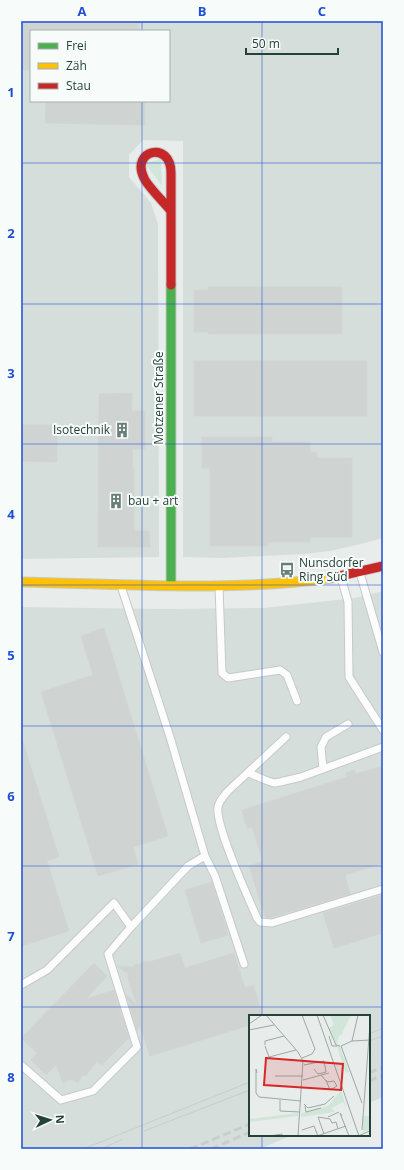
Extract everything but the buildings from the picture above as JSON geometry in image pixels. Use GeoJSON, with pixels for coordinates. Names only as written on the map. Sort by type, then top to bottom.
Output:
{"type":"FeatureCollection","features":[{"type":"Feature","properties":{"kind":"street","name":"Motzener Straße"},"geometry":{"type":"LineString","coordinates":[[171,210],[144,179],[142,174],[140,168],[142,157],[151,152],[163,154],[170,161],[171,210],[171,585]]}},
{"type":"Feature","properties":{"kind":"street"},"geometry":{"type":"LineString","coordinates":[[21,582],[219,586],[288,583],[359,573],[383,566]]}},
{"type":"Feature","properties":{"kind":"lane"},"geometry":{"type":"LineString","coordinates":[[359,573],[383,652]]}},
{"type":"Feature","properties":{"kind":"lane"},"geometry":{"type":"LineString","coordinates":[[341,576],[348,602],[350,677],[383,730]]}},
{"type":"Feature","properties":{"kind":"lane"},"geometry":{"type":"LineString","coordinates":[[120,584],[170,737],[205,856],[215,876],[244,964]]}},
{"type":"Feature","properties":{"kind":"lane"},"geometry":{"type":"LineString","coordinates":[[219,586],[222,673],[228,678],[280,670],[287,675],[297,701]]}},
{"type":"Feature","properties":{"kind":"lane"},"geometry":{"type":"LineString","coordinates":[[323,769],[321,747],[326,737],[348,724]]}},
{"type":"Feature","properties":{"kind":"lane"},"geometry":{"type":"LineString","coordinates":[[286,737],[228,791],[218,806],[218,814],[225,838],[257,918],[260,922],[272,924],[383,889]]}},
{"type":"Feature","properties":{"kind":"lane"},"geometry":{"type":"LineString","coordinates":[[249,772],[265,780],[274,782],[301,777],[383,747]]}},
{"type":"Feature","properties":{"kind":"lane"},"geometry":{"type":"LineString","coordinates":[[21,1065],[61,1100],[93,1091],[137,1047],[108,954],[188,866],[205,856]]}},
{"type":"Feature","properties":{"kind":"lane"},"geometry":{"type":"LineString","coordinates":[[21,985],[47,970],[114,903],[131,927]]}},
{"type":"Feature","properties":{"kind":"shaded area"},"geometry":{"type":"Polygon","coordinates":[[[21,21],[383,21],[383,538],[330,551],[304,554],[223,558],[183,557],[183,141],[143,140],[129,155],[129,177],[151,203],[158,224],[159,557],[21,559],[21,21]]]}},
{"type":"Feature","properties":{"kind":"shaded area"},"geometry":{"type":"Polygon","coordinates":[[[383,591],[383,1097],[370,1103],[370,1015],[249,1015],[249,1136],[291,1136],[259,1149],[21,1149],[21,607],[163,609],[263,608],[355,598],[383,591]]]}},
{"type":"Feature","properties":{"kind":"green space"},"geometry":{"type":"Polygon","coordinates":[[[161,159],[162,186],[147,166],[147,163],[161,159]]]}},
{"type":"Feature","properties":{"kind":"tram line"},"geometry":{"type":"LineString","coordinates":[[370,1034],[383,1028]]}},
{"type":"Feature","properties":{"kind":"tram line"},"geometry":{"type":"LineString","coordinates":[[370,1041],[383,1036]]}},
{"type":"Feature","properties":{"kind":"tram line"},"geometry":{"type":"LineString","coordinates":[[83,1149],[249,1082]]}},
{"type":"Feature","properties":{"kind":"tram line"},"geometry":{"type":"LineString","coordinates":[[144,1131],[249,1090]]}},
{"type":"Feature","properties":{"kind":"tram line"},"geometry":{"type":"LineString","coordinates":[[101,1149],[123,1139]]}},
{"type":"Feature","properties":{"kind":"railway"},"geometry":{"type":"LineString","coordinates":[[370,1073],[383,1067]]}},
{"type":"Feature","properties":{"kind":"railway"},"geometry":{"type":"LineString","coordinates":[[370,1081],[383,1075]]}},
{"type":"Feature","properties":{"kind":"railway"},"geometry":{"type":"LineString","coordinates":[[190,1149],[249,1124]]}},
{"type":"Feature","properties":{"kind":"railway"},"geometry":{"type":"LineString","coordinates":[[211,1149],[249,1132]]}},
{"type":"Feature","properties":{"kind":"traffic: fast"},"geometry":{"type":"LineString","coordinates":[[171,285],[171,585]]}},
{"type":"Feature","properties":{"kind":"traffic: slow"},"geometry":{"type":"LineString","coordinates":[[21,582],[215,586],[254,585],[331,578]]}},
{"type":"Feature","properties":{"kind":"traffic: jam"},"geometry":{"type":"LineString","coordinates":[[171,211],[168,207],[152,190],[144,178],[141,168],[142,161],[146,155],[159,153],[165,156],[169,163],[171,173],[171,285]]}},
{"type":"Feature","properties":{"kind":"traffic: jam"},"geometry":{"type":"LineString","coordinates":[[331,578],[383,566]]}},
{"type":"Feature","properties":{"kind":"place","name":"Isotechnik"},"geometry":{"type":"Point","coordinates":[122,430]}},
{"type":"Feature","properties":{"kind":"place","name":"bau + art"},"geometry":{"type":"Point","coordinates":[116,501]}},
{"type":"Feature","properties":{"kind":"place","name":"Nunsdorfer Ring Süd"},"geometry":{"type":"Point","coordinates":[287,570]}}]}
